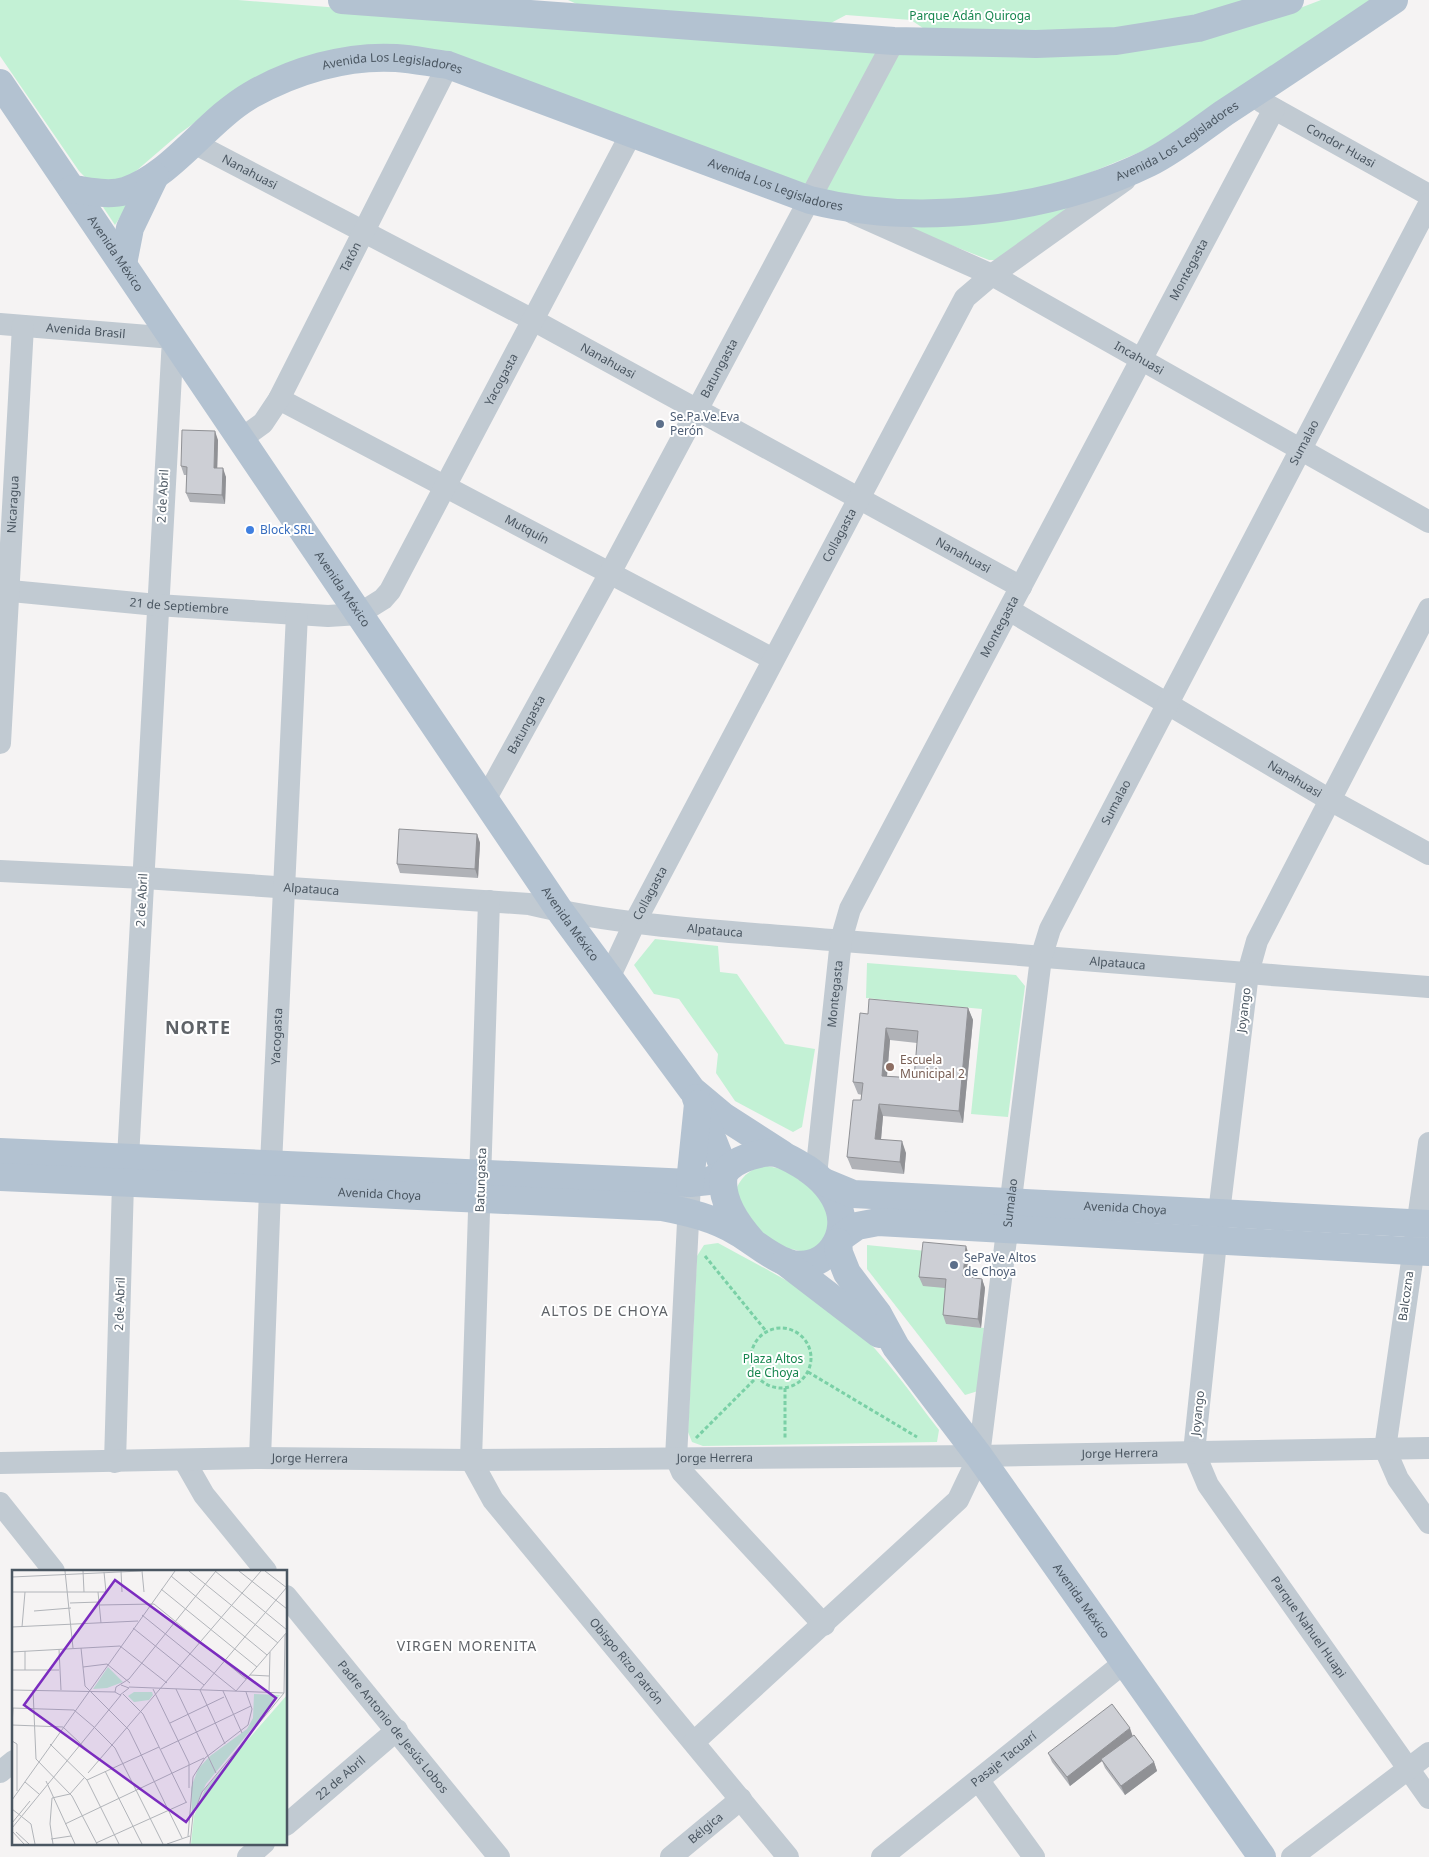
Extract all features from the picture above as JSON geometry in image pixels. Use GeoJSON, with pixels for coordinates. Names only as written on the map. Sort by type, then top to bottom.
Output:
{"type":"FeatureCollection","features":[{"type":"Feature","properties":{"kind":"main road"},"geometry":{"type":"LineString","coordinates":[[342,0],[894,41],[1036,44],[1116,41],[1198,28],[1290,0]]}},
{"type":"Feature","properties":{"kind":"main road","name":"Avenida Los Legisladores"},"geometry":{"type":"LineString","coordinates":[[72,189],[104,193],[124,191],[154,176],[216,121],[249,96],[284,78],[317,68],[360,60],[395,58],[448,65],[810,200],[842,208],[958,212],[1009,207],[1052,199],[1094,187],[1150,162],[1263,102],[1394,0]]}},
{"type":"Feature","properties":{"kind":"main road","name":"Avenida México"},"geometry":{"type":"LineString","coordinates":[[1,85],[560,911],[695,1096],[724,1173]]}},
{"type":"Feature","properties":{"kind":"main road","name":"Avenida Los Legisladores"},"geometry":{"type":"LineString","coordinates":[[123,264],[130,228],[154,176]]}},
{"type":"Feature","properties":{"kind":"main road"},"geometry":{"type":"LineString","coordinates":[[690,1183],[695,1096]]}},
{"type":"Feature","properties":{"kind":"main road","name":"Avenida México"},"geometry":{"type":"LineString","coordinates":[[695,1096],[782,1154]]}},
{"type":"Feature","properties":{"kind":"main road","name":"Avenida Choya"},"geometry":{"type":"LineString","coordinates":[[0,1152],[125,1171]]}},
{"type":"Feature","properties":{"kind":"main road"},"geometry":{"type":"LineString","coordinates":[[839,1240],[843,1223],[841,1214],[820,1178],[782,1154],[758,1155],[738,1162],[724,1173],[724,1191],[730,1208],[738,1224],[752,1241],[785,1262],[799,1264],[814,1261],[827,1254],[839,1240],[857,1226],[878,1222],[1421,1252]]}},
{"type":"Feature","properties":{"kind":"main road","name":"Avenida Choya"},"geometry":{"type":"LineString","coordinates":[[0,1177],[125,1171],[481,1187],[662,1207],[688,1223],[727,1226],[752,1241]]}},
{"type":"Feature","properties":{"kind":"main road","name":"Avenida Choya"},"geometry":{"type":"LineString","coordinates":[[481,1187],[690,1183],[709,1181],[724,1173]]}},
{"type":"Feature","properties":{"kind":"main road","name":"Avenida Choya"},"geometry":{"type":"LineString","coordinates":[[820,1178],[853,1194],[1423,1224]]}},
{"type":"Feature","properties":{"kind":"main road","name":"Avenida México"},"geometry":{"type":"LineString","coordinates":[[839,1240],[839,1254],[847,1272],[878,1314],[896,1348],[979,1456],[1262,1857]]}},
{"type":"Feature","properties":{"kind":"main road","name":"Avenida México"},"geometry":{"type":"LineString","coordinates":[[785,1262],[850,1309],[896,1348]]}},
{"type":"Feature","properties":{"kind":"street","name":"Batungasta"},"geometry":{"type":"LineString","coordinates":[[485,800],[610,574],[894,41]]}},
{"type":"Feature","properties":{"kind":"street","name":"Tatón"},"geometry":{"type":"LineString","coordinates":[[241,438],[263,422],[279,399],[448,65]]}},
{"type":"Feature","properties":{"kind":"street","name":"Condor Huasi"},"geometry":{"type":"LineString","coordinates":[[1263,102],[1429,195]]}},
{"type":"Feature","properties":{"kind":"street","name":"Montegasta"},"geometry":{"type":"LineString","coordinates":[[820,1178],[841,940],[850,909],[1141,360],[1263,102]]}},
{"type":"Feature","properties":{"kind":"street","name":"Yacogasta"},"geometry":{"type":"LineString","coordinates":[[359,614],[383,599],[390,591],[631,134]]}},
{"type":"Feature","properties":{"kind":"street","name":"Nanahuasi"},"geometry":{"type":"LineString","coordinates":[[192,142],[533,320],[1021,587]]}},
{"type":"Feature","properties":{"kind":"street","name":"Collagasta"},"geometry":{"type":"LineString","coordinates":[[609,978],[635,922],[965,298],[992,275],[1150,162]]}},
{"type":"Feature","properties":{"kind":"street","name":"Sumalao"},"geometry":{"type":"LineString","coordinates":[[694,1742],[824,1625],[958,1500],[979,1456],[1009,1230],[1041,958],[1050,928],[1429,204]]}},
{"type":"Feature","properties":{"kind":"street","name":"Incahuasi"},"geometry":{"type":"LineString","coordinates":[[842,208],[992,275],[1429,522]]}},
{"type":"Feature","properties":{"kind":"street","name":"Avenida Brasil"},"geometry":{"type":"LineString","coordinates":[[0,324],[172,338]]}},
{"type":"Feature","properties":{"kind":"street","name":"Nicaragua"},"geometry":{"type":"LineString","coordinates":[[0,743],[4,590],[23,326]]}},
{"type":"Feature","properties":{"kind":"street","name":"2 de Abril"},"geometry":{"type":"LineString","coordinates":[[116,1462],[125,1171],[144,878],[156,605],[172,338]]}},
{"type":"Feature","properties":{"kind":"street","name":"Mutquín"},"geometry":{"type":"LineString","coordinates":[[279,399],[773,659]]}},
{"type":"Feature","properties":{"kind":"street","name":"21 de Septiembre"},"geometry":{"type":"LineString","coordinates":[[4,590],[156,605],[328,616],[359,614]]}},
{"type":"Feature","properties":{"kind":"street","name":"Joyango"},"geometry":{"type":"LineString","coordinates":[[1194,1452],[1219,1213],[1248,973],[1256,941],[1429,609]]}},
{"type":"Feature","properties":{"kind":"street","name":"Nanahuasi"},"geometry":{"type":"LineString","coordinates":[[1009,610],[1330,800],[1429,854]]}},
{"type":"Feature","properties":{"kind":"street","name":"Yacogasta"},"geometry":{"type":"LineString","coordinates":[[260,1458],[270,1177],[297,614]]}},
{"type":"Feature","properties":{"kind":"street","name":"Alpatauca"},"geometry":{"type":"LineString","coordinates":[[0,871],[144,878],[529,904],[560,911],[635,922],[1041,958],[1429,987]]}},
{"type":"Feature","properties":{"kind":"street","name":"Batungasta"},"geometry":{"type":"LineString","coordinates":[[471,1460],[490,901]]}},
{"type":"Feature","properties":{"kind":"street","name":"Balcozna"},"geometry":{"type":"LineString","coordinates":[[1385,1449],[1421,1252],[1429,1143]]}},
{"type":"Feature","properties":{"kind":"street"},"geometry":{"type":"LineString","coordinates":[[690,1183],[676,1458],[682,1472],[824,1625]]}},
{"type":"Feature","properties":{"kind":"street","name":"Jorge Herrera"},"geometry":{"type":"LineString","coordinates":[[0,1463],[260,1458],[471,1460],[979,1456],[1429,1448]]}},
{"type":"Feature","properties":{"kind":"street"},"geometry":{"type":"LineString","coordinates":[[1385,1449],[1398,1479],[1429,1523]]}},
{"type":"Feature","properties":{"kind":"street","name":"Parque Nahuel Huapi"},"geometry":{"type":"LineString","coordinates":[[1194,1452],[1208,1485],[1429,1798]]}},
{"type":"Feature","properties":{"kind":"street"},"geometry":{"type":"LineString","coordinates":[[184,1460],[204,1495],[265,1570]]}},
{"type":"Feature","properties":{"kind":"street","name":"Obispo Rizo Patrón"},"geometry":{"type":"LineString","coordinates":[[471,1460],[493,1500],[788,1857]]}},
{"type":"Feature","properties":{"kind":"street"},"geometry":{"type":"LineString","coordinates":[[0,1503],[53,1570]]}},
{"type":"Feature","properties":{"kind":"street","name":"Padre Antonio de Jesús Lobos"},"geometry":{"type":"LineString","coordinates":[[288,1598],[499,1857]]}},
{"type":"Feature","properties":{"kind":"street","name":"Pasaje Tacuarí"},"geometry":{"type":"LineString","coordinates":[[882,1857],[1125,1662]]}},
{"type":"Feature","properties":{"kind":"street","name":"22 de Abril"},"geometry":{"type":"LineString","coordinates":[[288,1822],[397,1730]]}},
{"type":"Feature","properties":{"kind":"street"},"geometry":{"type":"LineString","coordinates":[[1292,1857],[1429,1753]]}},
{"type":"Feature","properties":{"kind":"street"},"geometry":{"type":"LineString","coordinates":[[0,1772],[12,1763]]}},
{"type":"Feature","properties":{"kind":"street"},"geometry":{"type":"LineString","coordinates":[[979,1781],[1034,1857]]}},
{"type":"Feature","properties":{"kind":"street","name":"Bélgica"},"geometry":{"type":"LineString","coordinates":[[671,1857],[741,1799]]}},
{"type":"Feature","properties":{"kind":"path"},"geometry":{"type":"LineString","coordinates":[[688,1223],[766,1331]]}},
{"type":"Feature","properties":{"kind":"path"},"geometry":{"type":"LineString","coordinates":[[786,1328],[803,1336],[811,1354],[808,1372],[794,1386],[785,1388],[765,1384],[757,1377],[751,1362],[753,1347],[758,1338],[766,1331],[786,1328]]}},
{"type":"Feature","properties":{"kind":"path"},"geometry":{"type":"LineString","coordinates":[[808,1372],[950,1456]]}},
{"type":"Feature","properties":{"kind":"path"},"geometry":{"type":"LineString","coordinates":[[676,1458],[757,1377]]}},
{"type":"Feature","properties":{"kind":"path"},"geometry":{"type":"LineString","coordinates":[[785,1388],[785,1457]]}},
{"type":"Feature","properties":{"kind":"green space"},"geometry":{"type":"Polygon","coordinates":[[[0,0],[238,0],[856,48],[1269,20],[1321,0],[1377,0],[1246,89],[1145,150],[1051,189],[962,201],[900,200],[847,196],[800,185],[399,48],[208,113],[179,134],[136,171],[120,181],[109,184],[85,177],[79,171],[0,56],[0,0]]]}},
{"type":"Feature","properties":{"kind":"green space","name":"Parque Adán Quiroga"},"geometry":{"type":"Polygon","coordinates":[[[568,0],[1257,0],[1178,21],[1078,32],[929,32],[911,20],[846,15],[829,24],[579,5],[568,0]]]}},
{"type":"Feature","properties":{"kind":"green space"},"geometry":{"type":"Polygon","coordinates":[[[133,197],[115,225],[101,204],[133,197]]]}},
{"type":"Feature","properties":{"kind":"green space"},"geometry":{"type":"Polygon","coordinates":[[[1080,202],[997,260],[989,260],[889,221],[1080,202]]]}},
{"type":"Feature","properties":{"kind":"green space"},"geometry":{"type":"Polygon","coordinates":[[[655,939],[718,946],[720,972],[737,974],[785,1044],[815,1049],[802,1127],[793,1132],[735,1101],[716,1073],[718,1054],[679,999],[654,994],[634,965],[655,939]]]}},
{"type":"Feature","properties":{"kind":"green space"},"geometry":{"type":"Polygon","coordinates":[[[867,963],[1016,975],[1025,986],[1008,1117],[971,1114],[982,1009],[866,998],[867,963]]]}},
{"type":"Feature","properties":{"kind":"green space"},"geometry":{"type":"Polygon","coordinates":[[[767,1166],[782,1169],[821,1193],[832,1234],[810,1253],[767,1244],[735,1193],[739,1183],[746,1174],[767,1166]]]}},
{"type":"Feature","properties":{"kind":"green space","name":"Plaza Altos de Choya"},"geometry":{"type":"Polygon","coordinates":[[[718,1243],[804,1291],[851,1325],[886,1362],[939,1430],[937,1442],[703,1446],[692,1442],[688,1432],[697,1256],[704,1245],[718,1243]]]}},
{"type":"Feature","properties":{"kind":"green space"},"geometry":{"type":"Polygon","coordinates":[[[867,1245],[926,1251],[950,1289],[946,1324],[984,1328],[978,1391],[965,1395],[867,1269],[867,1245]]]}},
{"type":"Feature","properties":{"kind":"building"},"geometry":{"type":"Polygon","coordinates":[[[182,430],[215,431],[214,468],[223,468],[222,495],[186,493],[187,467],[181,466],[182,430]]]}},
{"type":"Feature","properties":{"kind":"building"},"geometry":{"type":"Polygon","coordinates":[[[399,829],[477,834],[475,869],[397,864],[399,829]]]}},
{"type":"Feature","properties":{"kind":"building"},"geometry":{"type":"Polygon","coordinates":[[[869,999],[968,1008],[959,1111],[879,1104],[875,1139],[902,1141],[900,1162],[847,1157],[853,1100],[861,1100],[863,1083],[853,1082],[860,1013],[868,1014],[869,999]],[[886,1028],[882,1076],[914,1078],[918,1031],[886,1028]]]}},
{"type":"Feature","properties":{"kind":"building"},"geometry":{"type":"Polygon","coordinates":[[[923,1242],[966,1246],[963,1276],[982,1279],[978,1319],[943,1315],[946,1279],[919,1277],[923,1242]]]}},
{"type":"Feature","properties":{"kind":"building"},"geometry":{"type":"Polygon","coordinates":[[[1112,1704],[1130,1728],[1067,1777],[1048,1753],[1112,1704]]]}},
{"type":"Feature","properties":{"kind":"building"},"geometry":{"type":"Polygon","coordinates":[[[1134,1735],[1154,1762],[1121,1786],[1101,1759],[1134,1735]]]}},
{"type":"Feature","properties":{"kind":"place","name":"Se.Pa.Ve.Eva Perón"},"geometry":{"type":"Point","coordinates":[660,424]}},
{"type":"Feature","properties":{"kind":"place","name":"Block SRL"},"geometry":{"type":"Point","coordinates":[250,530]}},
{"type":"Feature","properties":{"kind":"place","name":"Escuela Municipal 2"},"geometry":{"type":"Point","coordinates":[890,1067]}},
{"type":"Feature","properties":{"kind":"place","name":"SePaVe Altos de Choya"},"geometry":{"type":"Point","coordinates":[954,1265]}},
{"type":"Feature","properties":{"kind":"district","name":"NORTE"},"geometry":{"type":"Point","coordinates":[198,1028]}},
{"type":"Feature","properties":{"kind":"district","name":"ALTOS DE CHOYA"},"geometry":{"type":"Point","coordinates":[605,1311]}},
{"type":"Feature","properties":{"kind":"district","name":"VIRGEN MORENITA"},"geometry":{"type":"Point","coordinates":[467,1646]}}]}
